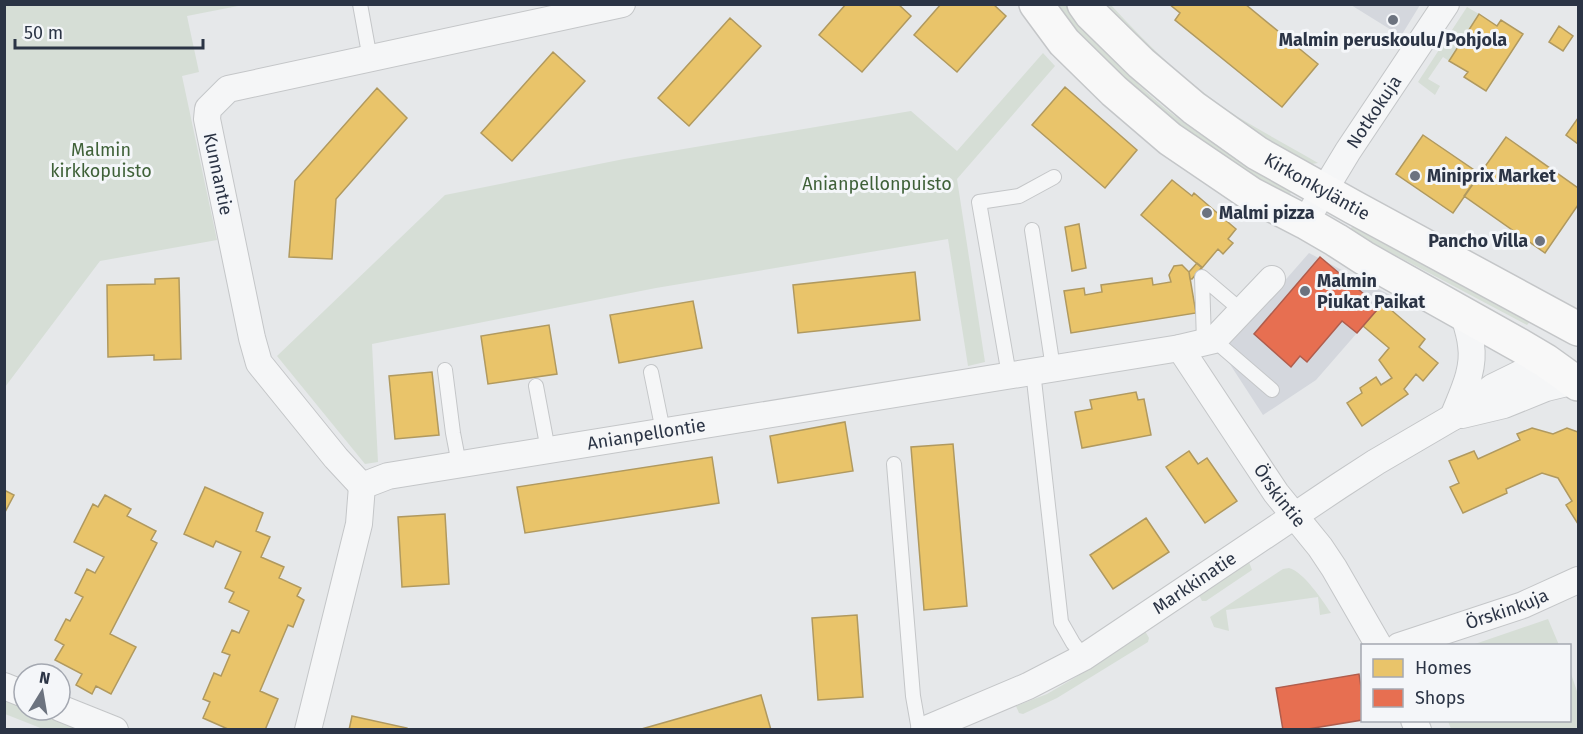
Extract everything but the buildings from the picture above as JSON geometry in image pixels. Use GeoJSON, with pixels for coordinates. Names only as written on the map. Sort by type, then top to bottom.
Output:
{"type":"FeatureCollection","features":[{"type":"Feature","properties":{"kind":"main road","name":"Kirkonkyläntie"},"geometry":{"type":"LineString","coordinates":[[1036,4],[1064,42],[1114,91],[1170,139],[1251,194],[1305,222],[1463,313],[1546,361],[1577,382]]}},
{"type":"Feature","properties":{"kind":"main road","name":"Kirkonkyläntie"},"geometry":{"type":"LineString","coordinates":[[1084,4],[1091,14],[1140,63],[1194,108],[1257,153],[1578,329]]}},
{"type":"Feature","properties":{"kind":"main road"},"geometry":{"type":"LineString","coordinates":[[1546,361],[1578,348]]}},
{"type":"Feature","properties":{"kind":"street","name":"Kunnantie"},"geometry":{"type":"LineString","coordinates":[[362,486],[336,458],[259,363],[207,119],[208,109],[228,89],[622,4]]}},
{"type":"Feature","properties":{"kind":"street","name":"Notkokuja"},"geometry":{"type":"LineString","coordinates":[[1305,222],[1348,151],[1446,4]]}},
{"type":"Feature","properties":{"kind":"street"},"geometry":{"type":"LineString","coordinates":[[1200,344],[1242,311],[1272,279]]}},
{"type":"Feature","properties":{"kind":"street"},"geometry":{"type":"LineString","coordinates":[[1453,417],[1471,372],[1472,345],[1463,313]]}},
{"type":"Feature","properties":{"kind":"street","name":"Anianpellontie"},"geometry":{"type":"LineString","coordinates":[[362,486],[388,476],[1200,344]]}},
{"type":"Feature","properties":{"kind":"street","name":"Örskintie"},"geometry":{"type":"LineString","coordinates":[[1200,344],[1276,493],[1320,547],[1378,644]]}},
{"type":"Feature","properties":{"kind":"street","name":"Markkinatie"},"geometry":{"type":"LineString","coordinates":[[924,729],[1028,687],[1084,657],[1294,515],[1376,462],[1453,417],[1493,387],[1546,361]]}},
{"type":"Feature","properties":{"kind":"street","name":"Markkinatie"},"geometry":{"type":"LineString","coordinates":[[1453,417],[1504,405],[1546,388],[1577,382]]}},
{"type":"Feature","properties":{"kind":"street"},"geometry":{"type":"LineString","coordinates":[[308,729],[359,524],[362,486]]}},
{"type":"Feature","properties":{"kind":"street","name":"Örskinkuja"},"geometry":{"type":"LineString","coordinates":[[1402,644],[1523,605],[1578,580]]}},
{"type":"Feature","properties":{"kind":"street"},"geometry":{"type":"LineString","coordinates":[[72,713],[115,729]]}},
{"type":"Feature","properties":{"kind":"lane"},"geometry":{"type":"LineString","coordinates":[[360,4],[370,59]]}},
{"type":"Feature","properties":{"kind":"lane"},"geometry":{"type":"LineString","coordinates":[[1032,372],[979,202],[1019,196],[1054,177]]}},
{"type":"Feature","properties":{"kind":"lane"},"geometry":{"type":"LineString","coordinates":[[1032,230],[1032,372],[1061,621],[1084,657]]}},
{"type":"Feature","properties":{"kind":"lane"},"geometry":{"type":"LineString","coordinates":[[1242,311],[1202,277],[1200,344],[1272,390]]}},
{"type":"Feature","properties":{"kind":"lane"},"geometry":{"type":"LineString","coordinates":[[445,370],[459,464]]}},
{"type":"Feature","properties":{"kind":"lane"},"geometry":{"type":"LineString","coordinates":[[651,372],[663,431]]}},
{"type":"Feature","properties":{"kind":"lane"},"geometry":{"type":"LineString","coordinates":[[536,386],[548,450]]}},
{"type":"Feature","properties":{"kind":"lane"},"geometry":{"type":"LineString","coordinates":[[894,465],[913,696],[919,729]]}},
{"type":"Feature","properties":{"kind":"shaded area","name":"Malmin peruskoulu/Pohjola"},"geometry":{"type":"Polygon","coordinates":[[[1351,5],[1420,5],[1401,36],[1351,5]]]}},
{"type":"Feature","properties":{"kind":"shaded area"},"geometry":{"type":"Polygon","coordinates":[[[1309,253],[1390,295],[1316,380],[1263,415],[1222,352],[1309,253]]]}},
{"type":"Feature","properties":{"kind":"green space","name":"Malmin kirkkopuisto"},"geometry":{"type":"Polygon","coordinates":[[[5,4],[243,5],[187,16],[199,72],[182,76],[217,240],[100,261],[5,387],[5,4]]]}},
{"type":"Feature","properties":{"kind":"green space"},"geometry":{"type":"Polygon","coordinates":[[[1051,5],[1066,5],[1131,78],[1175,116],[1203,136],[1291,190],[1290,196],[1261,184],[1126,87],[1051,5]]]}},
{"type":"Feature","properties":{"kind":"green space"},"geometry":{"type":"Polygon","coordinates":[[[1101,5],[1111,5],[1171,65],[1220,105],[1318,163],[1306,165],[1200,99],[1101,5]]]}},
{"type":"Feature","properties":{"kind":"green space"},"geometry":{"type":"Polygon","coordinates":[[[1467,7],[1479,14],[1449,61],[1443,57],[1428,79],[1440,86],[1435,95],[1418,82],[1467,7]]]}},
{"type":"Feature","properties":{"kind":"green space","name":"Anianpellonpuisto"},"geometry":{"type":"Polygon","coordinates":[[[1043,53],[1055,66],[957,179],[985,362],[968,366],[948,239],[656,288],[372,344],[378,462],[365,464],[277,356],[445,195],[624,159],[911,111],[957,151],[1043,53]]]}},
{"type":"Feature","properties":{"kind":"green space"},"geometry":{"type":"Polygon","coordinates":[[[1353,224],[1533,318],[1527,325],[1350,231],[1353,224]]]}},
{"type":"Feature","properties":{"kind":"green space"},"geometry":{"type":"Polygon","coordinates":[[[1249,562],[1252,570],[1206,601],[1202,601],[1199,595],[1249,562]]]}},
{"type":"Feature","properties":{"kind":"green space"},"geometry":{"type":"Polygon","coordinates":[[[1289,568],[1307,581],[1331,613],[1320,615],[1318,597],[1226,610],[1229,631],[1214,627],[1210,617],[1283,569],[1289,568]]]}},
{"type":"Feature","properties":{"kind":"green space"},"geometry":{"type":"Polygon","coordinates":[[[1548,619],[1559,644],[1475,644],[1548,619]]]}},
{"type":"Feature","properties":{"kind":"green space"},"geometry":{"type":"Polygon","coordinates":[[[1145,631],[1149,638],[1148,642],[1057,698],[1023,714],[1019,713],[1016,706],[1047,694],[1145,631]]]}},
{"type":"Feature","properties":{"kind":"green space"},"geometry":{"type":"Polygon","coordinates":[[[1571,674],[1578,694],[1578,729],[1451,729],[1448,722],[1571,722],[1571,674]]]}},
{"type":"Feature","properties":{"kind":"green space"},"geometry":{"type":"Polygon","coordinates":[[[4,697],[12,700],[12,717],[5,714],[4,697]]]}},
{"type":"Feature","properties":{"kind":"green space"},"geometry":{"type":"Polygon","coordinates":[[[25,722],[66,722],[83,729],[43,729],[25,722]]]}},
{"type":"Feature","properties":{"kind":"place","name":"Malmin peruskoulu/Pohjola"},"geometry":{"type":"Point","coordinates":[1393,20]}},
{"type":"Feature","properties":{"kind":"place","name":"Miniprix Market"},"geometry":{"type":"Point","coordinates":[1415,176]}},
{"type":"Feature","properties":{"kind":"place","name":"Malmi pizza"},"geometry":{"type":"Point","coordinates":[1207,213]}},
{"type":"Feature","properties":{"kind":"place","name":"Pancho Villa"},"geometry":{"type":"Point","coordinates":[1540,241]}},
{"type":"Feature","properties":{"kind":"place","name":"Malmin Piukat Paikat"},"geometry":{"type":"Point","coordinates":[1305,291]}}]}
